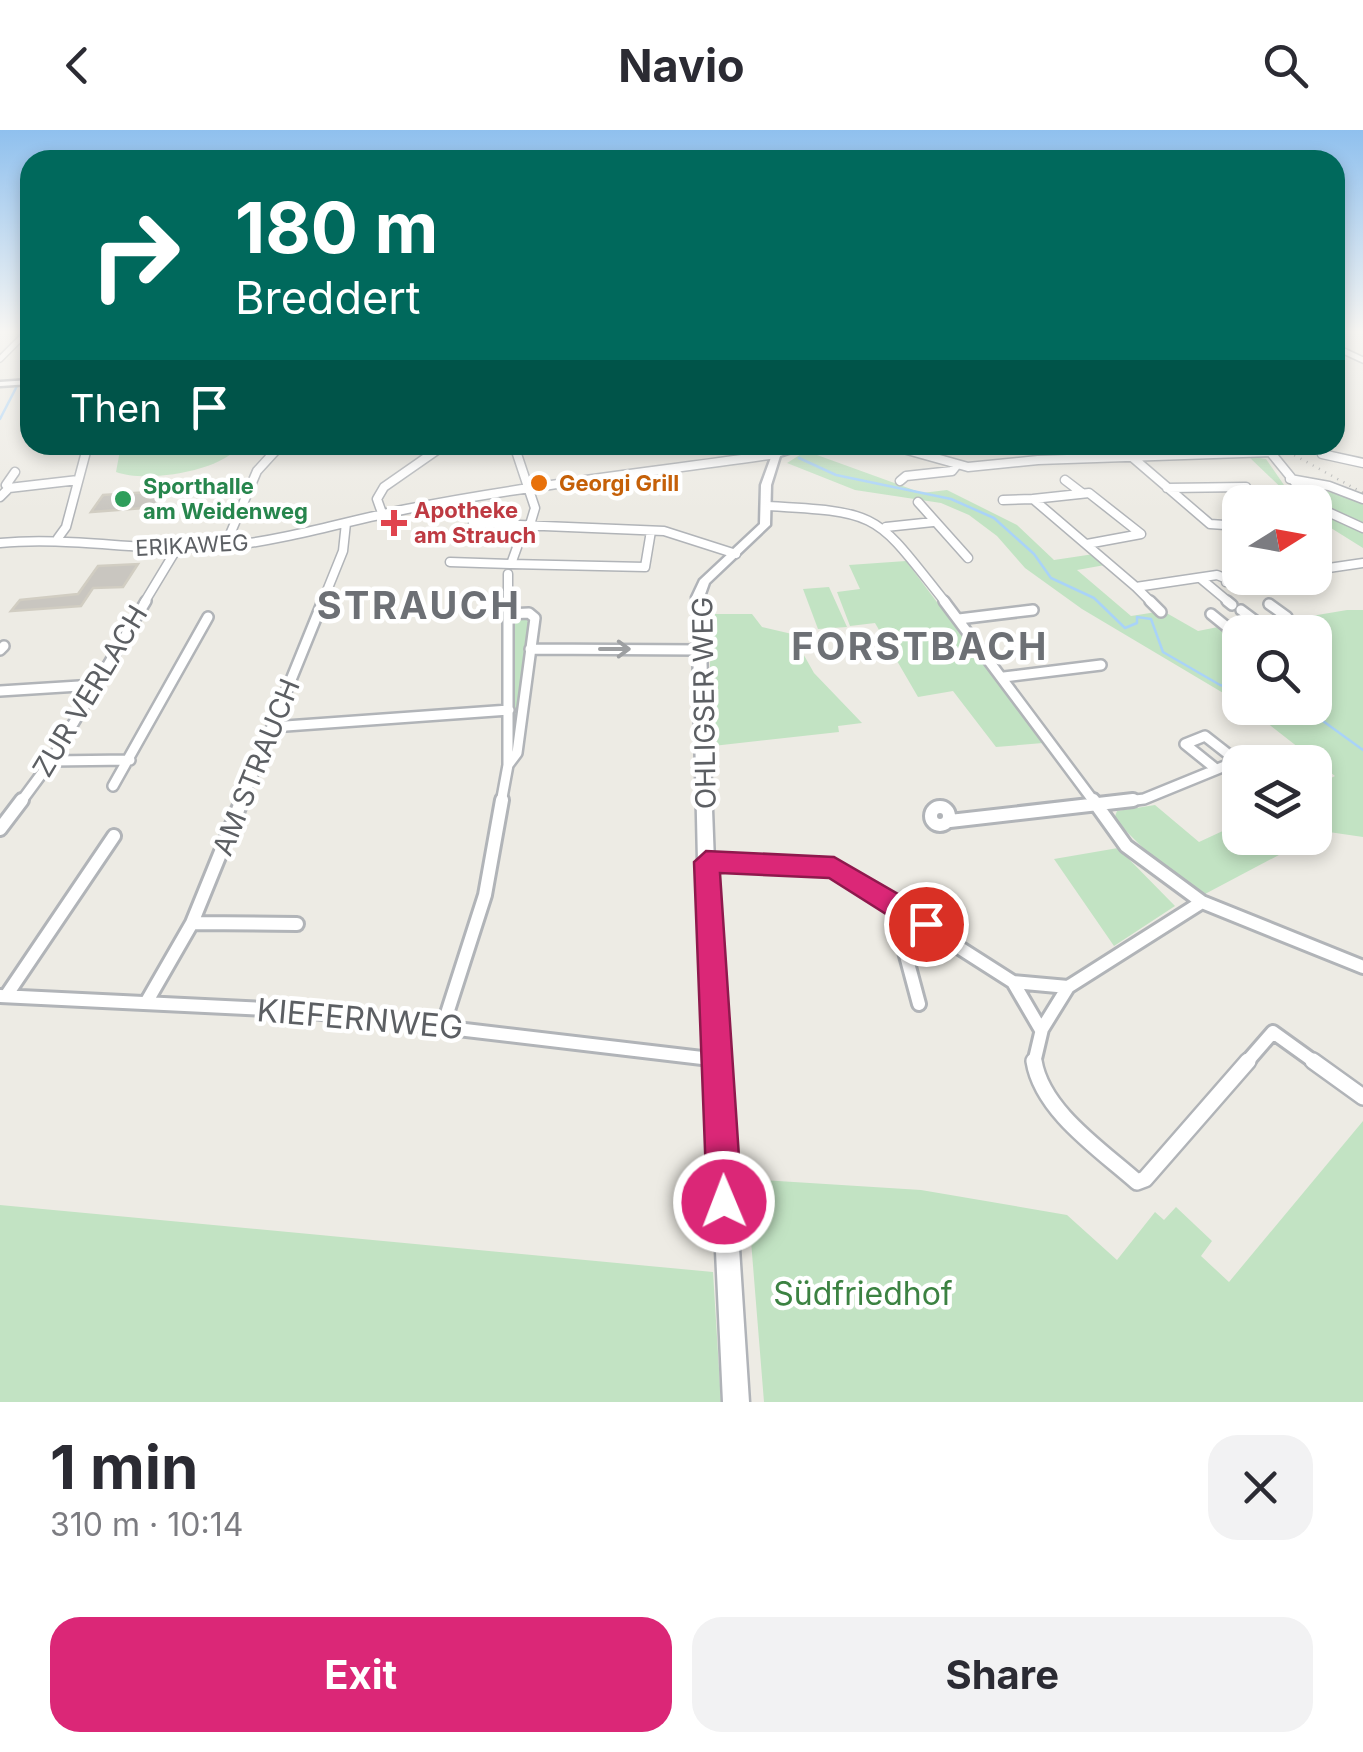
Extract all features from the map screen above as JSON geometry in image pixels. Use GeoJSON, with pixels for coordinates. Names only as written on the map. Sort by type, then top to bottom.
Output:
{"type":"FeatureCollection","features":[{"type":"Feature","properties":{"kind":"street"},"geometry":{"type":"LineString","coordinates":[[58,538],[66,528],[85,455]]}},
{"type":"Feature","properties":{"kind":"street"},"geometry":{"type":"LineString","coordinates":[[225,546],[257,471],[272,455]]}},
{"type":"Feature","properties":{"kind":"street"},"geometry":{"type":"LineString","coordinates":[[382,513],[377,499],[384,487],[430,455]]}},
{"type":"Feature","properties":{"kind":"street"},"geometry":{"type":"LineString","coordinates":[[443,1026],[485,895],[508,765],[510,569],[535,510],[517,455]]}},
{"type":"Feature","properties":{"kind":"street","name":"ERIKAWEG"},"geometry":{"type":"LineString","coordinates":[[0,543],[58,538],[124,548],[176,550],[225,546],[294,536],[382,513],[769,455]]}},
{"type":"Feature","properties":{"kind":"street","name":"OHLIGSER WEG"},"geometry":{"type":"LineString","coordinates":[[736,1402],[706,862],[700,589],[765,525],[766,485],[776,455]]}},
{"type":"Feature","properties":{"kind":"street"},"geometry":{"type":"LineString","coordinates":[[919,455],[956,466],[1176,455]]}},
{"type":"Feature","properties":{"kind":"street"},"geometry":{"type":"LineString","coordinates":[[1275,455],[1296,485]]}},
{"type":"Feature","properties":{"kind":"street"},"geometry":{"type":"LineString","coordinates":[[1327,455],[1363,463]]}},
{"type":"Feature","properties":{"kind":"street"},"geometry":{"type":"LineString","coordinates":[[1132,457],[1210,524],[1222,525]]}},
{"type":"Feature","properties":{"kind":"street"},"geometry":{"type":"LineString","coordinates":[[900,481],[906,476],[952,471],[956,466]]}},
{"type":"Feature","properties":{"kind":"street"},"geometry":{"type":"LineString","coordinates":[[9,488],[6,485],[15,472]]}},
{"type":"Feature","properties":{"kind":"street"},"geometry":{"type":"LineString","coordinates":[[1290,479],[1363,499]]}},
{"type":"Feature","properties":{"kind":"street"},"geometry":{"type":"LineString","coordinates":[[0,497],[9,488],[78,480]]}},
{"type":"Feature","properties":{"kind":"street"},"geometry":{"type":"LineString","coordinates":[[1066,480],[1082,493]]}},
{"type":"Feature","properties":{"kind":"street"},"geometry":{"type":"LineString","coordinates":[[1166,488],[1222,488]]}},
{"type":"Feature","properties":{"kind":"street"},"geometry":{"type":"LineString","coordinates":[[1003,500],[1094,495],[1141,534],[1087,544]]}},
{"type":"Feature","properties":{"kind":"street"},"geometry":{"type":"LineString","coordinates":[[1033,499],[1161,612]]}},
{"type":"Feature","properties":{"kind":"street"},"geometry":{"type":"LineString","coordinates":[[918,502],[968,558]]}},
{"type":"Feature","properties":{"kind":"street"},"geometry":{"type":"LineString","coordinates":[[767,506],[850,510],[886,527],[1004,677],[1097,806],[1146,864],[1202,902],[1363,968]]}},
{"type":"Feature","properties":{"kind":"street"},"geometry":{"type":"LineString","coordinates":[[1332,513],[1363,528]]}},
{"type":"Feature","properties":{"kind":"street"},"geometry":{"type":"LineString","coordinates":[[886,527],[933,522]]}},
{"type":"Feature","properties":{"kind":"street","name":"AM STRAUCH"},"geometry":{"type":"LineString","coordinates":[[146,1003],[192,924],[343,551],[346,523]]}},
{"type":"Feature","properties":{"kind":"street"},"geometry":{"type":"LineString","coordinates":[[474,523],[678,534],[736,554]]}},
{"type":"Feature","properties":{"kind":"street"},"geometry":{"type":"LineString","coordinates":[[450,562],[510,569],[645,567],[651,531]]}},
{"type":"Feature","properties":{"kind":"street","name":"ZUR VERLACH"},"geometry":{"type":"LineString","coordinates":[[0,829],[52,761],[176,550]]}},
{"type":"Feature","properties":{"kind":"street"},"geometry":{"type":"LineString","coordinates":[[1332,568],[1363,563]]}},
{"type":"Feature","properties":{"kind":"street"},"geometry":{"type":"LineString","coordinates":[[1136,586],[1203,577],[1222,583]]}},
{"type":"Feature","properties":{"kind":"street"},"geometry":{"type":"LineString","coordinates":[[1203,577],[1246,615]]}},
{"type":"Feature","properties":{"kind":"street"},"geometry":{"type":"LineString","coordinates":[[1270,604],[1284,615]]}},
{"type":"Feature","properties":{"kind":"street"},"geometry":{"type":"LineString","coordinates":[[959,620],[1033,610]]}},
{"type":"Feature","properties":{"kind":"street"},"geometry":{"type":"LineString","coordinates":[[508,614],[530,613],[535,618],[516,753],[508,765]]}},
{"type":"Feature","properties":{"kind":"street"},"geometry":{"type":"LineString","coordinates":[[1212,614],[1222,623]]}},
{"type":"Feature","properties":{"kind":"street"},"geometry":{"type":"LineString","coordinates":[[113,786],[208,617]]}},
{"type":"Feature","properties":{"kind":"street"},"geometry":{"type":"LineString","coordinates":[[530,649],[700,650]]}},
{"type":"Feature","properties":{"kind":"street"},"geometry":{"type":"LineString","coordinates":[[1004,677],[1101,665]]}},
{"type":"Feature","properties":{"kind":"street"},"geometry":{"type":"LineString","coordinates":[[0,692],[95,685]]}},
{"type":"Feature","properties":{"kind":"street"},"geometry":{"type":"LineString","coordinates":[[272,727],[509,710]]}},
{"type":"Feature","properties":{"kind":"street"},"geometry":{"type":"LineString","coordinates":[[950,822],[1144,799],[1216,769],[1237,760],[1205,736],[1185,744],[1216,769]]}},
{"type":"Feature","properties":{"kind":"street"},"geometry":{"type":"LineString","coordinates":[[52,761],[130,760]]}},
{"type":"Feature","properties":{"kind":"street"},"geometry":{"type":"LineString","coordinates":[[3,996],[114,836]]}},
{"type":"Feature","properties":{"kind":"street"},"geometry":{"type":"LineString","coordinates":[[706,862],[834,867],[1013,982],[1041,1030]]}},
{"type":"Feature","properties":{"kind":"street"},"geometry":{"type":"LineString","coordinates":[[1202,902],[1068,987],[1041,1030],[1032,1058],[1048,1098],[1137,1182],[1145,1179],[1273,1032],[1363,1096]]}},
{"type":"Feature","properties":{"kind":"street"},"geometry":{"type":"LineString","coordinates":[[900,908],[897,922],[919,1004]]}},
{"type":"Feature","properties":{"kind":"street"},"geometry":{"type":"LineString","coordinates":[[192,924],[297,924]]}},
{"type":"Feature","properties":{"kind":"street"},"geometry":{"type":"LineString","coordinates":[[1013,982],[1068,987]]}},
{"type":"Feature","properties":{"kind":"street","name":"KIEFERNWEG"},"geometry":{"type":"LineString","coordinates":[[3,996],[305,1010],[719,1060]]}},
{"type":"Feature","properties":{"kind":"green space"},"geometry":{"type":"Polygon","coordinates":[[[119,455],[229,455],[182,473],[145,476],[116,472],[119,455]]]}},
{"type":"Feature","properties":{"kind":"green space"},"geometry":{"type":"Polygon","coordinates":[[[800,455],[817,455],[922,493],[947,490],[1017,525],[1054,560],[1094,554],[1105,565],[1077,570],[1131,616],[1163,611],[1198,631],[1222,626],[1222,692],[1082,609],[1025,568],[997,536],[969,515],[941,503],[855,490],[787,463],[800,455]]]}},
{"type":"Feature","properties":{"kind":"green space"},"geometry":{"type":"Polygon","coordinates":[[[1248,456],[1266,459],[1284,485],[1278,485],[1248,456]]]}},
{"type":"Feature","properties":{"kind":"green space"},"geometry":{"type":"Polygon","coordinates":[[[1332,493],[1363,503],[1363,548],[1332,529],[1332,493]]]}},
{"type":"Feature","properties":{"kind":"green space"},"geometry":{"type":"Polygon","coordinates":[[[906,561],[1043,743],[996,747],[953,691],[918,697],[875,623],[850,626],[837,592],[860,589],[849,565],[906,561]]]}},
{"type":"Feature","properties":{"kind":"green space"},"geometry":{"type":"Polygon","coordinates":[[[829,587],[847,627],[818,629],[803,589],[829,587]]]}},
{"type":"Feature","properties":{"kind":"green space"},"geometry":{"type":"Polygon","coordinates":[[[1363,610],[1363,837],[1332,832],[1332,745],[1295,745],[1270,725],[1332,725],[1332,615],[1317,615],[1363,610]]]}},
{"type":"Feature","properties":{"kind":"green space"},"geometry":{"type":"Polygon","coordinates":[[[708,614],[752,614],[762,627],[792,634],[814,673],[862,723],[838,726],[839,732],[713,746],[708,614]]]}},
{"type":"Feature","properties":{"kind":"green space"},"geometry":{"type":"Polygon","coordinates":[[[525,616],[530,626],[510,751],[513,623],[525,616]]]}},
{"type":"Feature","properties":{"kind":"green space"},"geometry":{"type":"Polygon","coordinates":[[[1155,805],[1199,842],[1222,831],[1222,855],[1279,855],[1205,894],[1165,870],[1114,819],[1117,811],[1155,805]]]}},
{"type":"Feature","properties":{"kind":"green space"},"geometry":{"type":"Polygon","coordinates":[[[1118,848],[1175,906],[1114,946],[1054,859],[1118,848]]]}},
{"type":"Feature","properties":{"kind":"green space","name":"Südfriedhof"},"geometry":{"type":"Polygon","coordinates":[[[1363,1121],[1363,1402],[764,1402],[746,1179],[921,1190],[1067,1215],[1117,1260],[1155,1212],[1164,1220],[1176,1207],[1212,1241],[1201,1256],[1229,1282],[1363,1121]]]}},
{"type":"Feature","properties":{"kind":"green space"},"geometry":{"type":"Polygon","coordinates":[[[0,1205],[713,1272],[721,1402],[0,1402],[0,1205]]]}},
{"type":"Feature","properties":{"kind":"building","name":"Sporthalle am Weidenweg"},"geometry":{"type":"Polygon","coordinates":[[[167,491],[157,507],[91,512],[103,495],[167,491]]]}},
{"type":"Feature","properties":{"kind":"building"},"geometry":{"type":"Polygon","coordinates":[[[138,564],[123,587],[93,588],[81,606],[11,611],[20,600],[78,594],[98,566],[138,564]]]}},
{"type":"Feature","properties":{"kind":"waterway"},"geometry":{"type":"LineString","coordinates":[[0,419],[14,391]]}},
{"type":"Feature","properties":{"kind":"waterway"},"geometry":{"type":"LineString","coordinates":[[799,458],[836,475],[951,499],[994,518],[1034,554],[1051,578],[1094,598],[1125,628],[1137,623],[1137,617],[1151,619],[1163,652],[1222,686]]}},
{"type":"Feature","properties":{"kind":"waterway"},"geometry":{"type":"LineString","coordinates":[[1328,725],[1363,750]]}},
{"type":"Feature","properties":{"kind":"railway"},"geometry":{"type":"LineString","coordinates":[[1294,455],[1363,493]]}},
{"type":"Feature","properties":{"kind":"place","name":"Georgi Grill"},"geometry":{"type":"Point","coordinates":[539,483]}},
{"type":"Feature","properties":{"kind":"place","name":"Sporthalle am Weidenweg"},"geometry":{"type":"Point","coordinates":[123,499]}},
{"type":"Feature","properties":{"kind":"place","name":"Apotheke am Strauch"},"geometry":{"type":"Point","coordinates":[394,523]}},
{"type":"Feature","properties":{"kind":"district","name":"STRAUCH"},"geometry":{"type":"Point","coordinates":[419,606]}},
{"type":"Feature","properties":{"kind":"district","name":"FORSTBACH"},"geometry":{"type":"Point","coordinates":[920,647]}},
{"type":"Feature","properties":{"kind":"route"},"geometry":{"type":"LineString","coordinates":[[724,1202],[706,862],[834,867],[926,924]]}}]}
